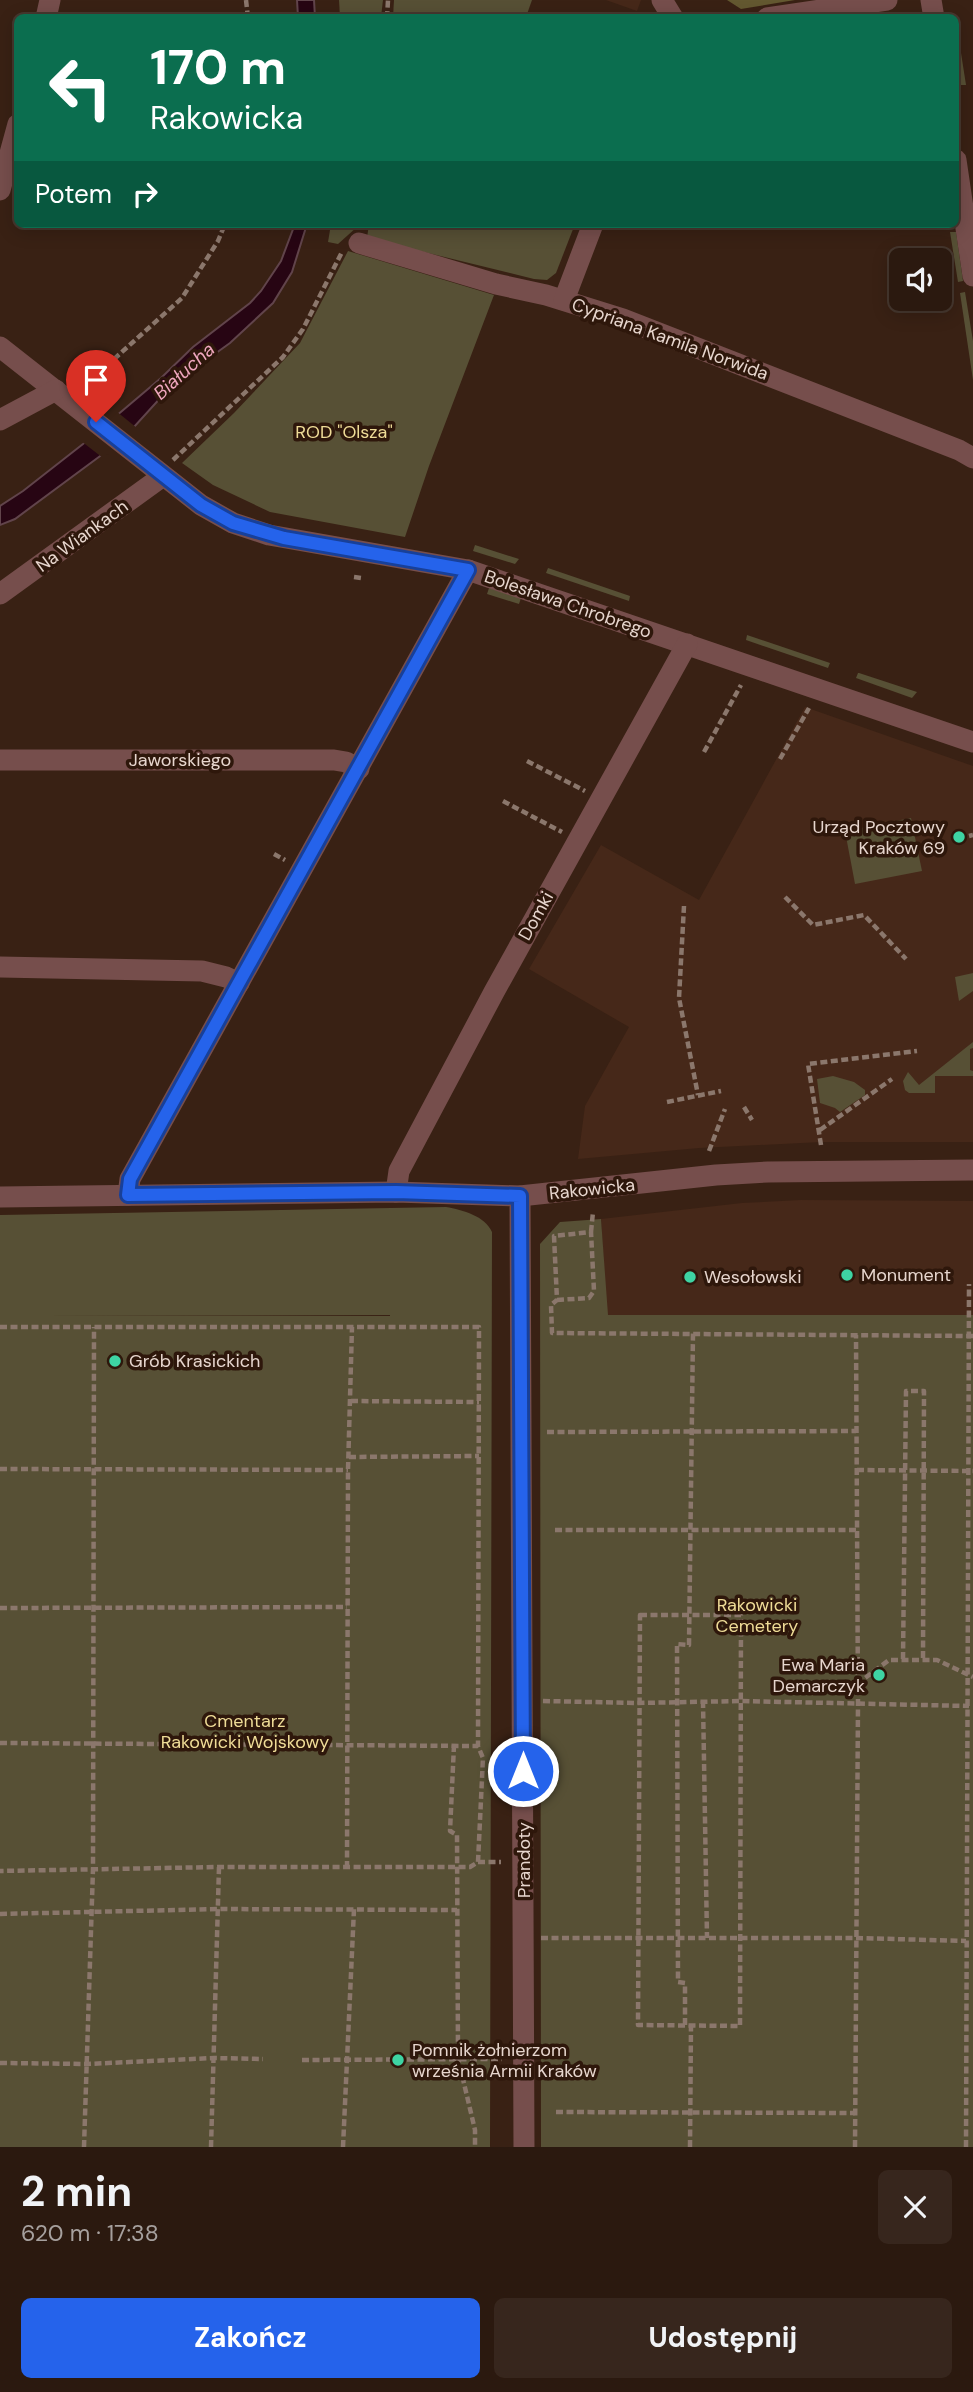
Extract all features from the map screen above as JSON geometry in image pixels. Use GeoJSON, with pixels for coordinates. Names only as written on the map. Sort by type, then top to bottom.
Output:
{"type":"FeatureCollection","features":[{"type":"Feature","properties":{"kind":"street"},"geometry":{"type":"LineString","coordinates":[[794,14],[887,0]]}},
{"type":"Feature","properties":{"kind":"street"},"geometry":{"type":"LineString","coordinates":[[0,190],[14,139]]}},
{"type":"Feature","properties":{"kind":"street"},"geometry":{"type":"LineString","coordinates":[[959,180],[973,276]]}},
{"type":"Feature","properties":{"kind":"street"},"geometry":{"type":"LineString","coordinates":[[564,300],[591,228]]}},
{"type":"Feature","properties":{"kind":"street","name":"Cypriana Kamila Norwida"},"geometry":{"type":"LineString","coordinates":[[353,244],[564,300],[649,329],[959,450],[973,458]]}},
{"type":"Feature","properties":{"kind":"street","name":"Bolesława Chrobrego"},"geometry":{"type":"LineString","coordinates":[[0,347],[201,505],[233,523],[284,538],[468,570],[973,742]]}},
{"type":"Feature","properties":{"kind":"street"},"geometry":{"type":"LineString","coordinates":[[0,420],[56,390]]}},
{"type":"Feature","properties":{"kind":"street","name":"Na Wiankach"},"geometry":{"type":"LineString","coordinates":[[0,594],[157,471]]}},
{"type":"Feature","properties":{"kind":"street"},"geometry":{"type":"LineString","coordinates":[[128,1195],[130,1179],[468,570]]}},
{"type":"Feature","properties":{"kind":"street","name":"Domki"},"geometry":{"type":"LineString","coordinates":[[396,1192],[399,1171],[411,1147],[687,644]]}},
{"type":"Feature","properties":{"kind":"street","name":"Jaworskiego"},"geometry":{"type":"LineString","coordinates":[[0,760],[334,760],[346,762],[359,769]]}},
{"type":"Feature","properties":{"kind":"street"},"geometry":{"type":"LineString","coordinates":[[0,967],[202,971],[239,983]]}},
{"type":"Feature","properties":{"kind":"street","name":"Rakowicka"},"geometry":{"type":"LineString","coordinates":[[0,1198],[396,1192],[520,1196],[768,1172],[973,1170]]}},
{"type":"Feature","properties":{"kind":"street","name":"Prandoty"},"geometry":{"type":"LineString","coordinates":[[520,1196],[524,2147]]}},
{"type":"Feature","properties":{"kind":"path"},"geometry":{"type":"LineString","coordinates":[[75,405],[93,378],[182,298],[223,228]]}},
{"type":"Feature","properties":{"kind":"path"},"geometry":{"type":"LineString","coordinates":[[157,471],[178,456],[283,357],[303,329],[353,244]]}},
{"type":"Feature","properties":{"kind":"path"},"geometry":{"type":"LineString","coordinates":[[354,577],[361,578]]}},
{"type":"Feature","properties":{"kind":"path"},"geometry":{"type":"LineString","coordinates":[[704,752],[744,679]]}},
{"type":"Feature","properties":{"kind":"path"},"geometry":{"type":"LineString","coordinates":[[780,760],[812,703]]}},
{"type":"Feature","properties":{"kind":"path"},"geometry":{"type":"LineString","coordinates":[[527,761],[589,793]]}},
{"type":"Feature","properties":{"kind":"path"},"geometry":{"type":"LineString","coordinates":[[503,801],[566,834]]}},
{"type":"Feature","properties":{"kind":"path"},"geometry":{"type":"LineString","coordinates":[[785,897],[813,925],[864,915],[906,959]]}},
{"type":"Feature","properties":{"kind":"path"},"geometry":{"type":"LineString","coordinates":[[684,906],[679,998],[698,1096]]}},
{"type":"Feature","properties":{"kind":"path"},"geometry":{"type":"LineString","coordinates":[[821,1146],[808,1064],[917,1051]]}},
{"type":"Feature","properties":{"kind":"path"},"geometry":{"type":"LineString","coordinates":[[820,1130],[892,1079]]}},
{"type":"Feature","properties":{"kind":"path"},"geometry":{"type":"LineString","coordinates":[[667,1102],[721,1091]]}},
{"type":"Feature","properties":{"kind":"path"},"geometry":{"type":"LineString","coordinates":[[744,1107],[752,1120]]}},
{"type":"Feature","properties":{"kind":"path"},"geometry":{"type":"LineString","coordinates":[[709,1151],[725,1109]]}},
{"type":"Feature","properties":{"kind":"path"},"geometry":{"type":"LineString","coordinates":[[593,1212],[591,1232],[594,1292],[589,1298],[557,1300],[551,1304],[552,1333],[971,1336]]}},
{"type":"Feature","properties":{"kind":"path"},"geometry":{"type":"LineString","coordinates":[[557,1300],[554,1236],[591,1232]]}},
{"type":"Feature","properties":{"kind":"path"},"geometry":{"type":"LineString","coordinates":[[966,2147],[966,1941],[971,1677],[969,1284]]}},
{"type":"Feature","properties":{"kind":"path"},"geometry":{"type":"LineString","coordinates":[[0,1327],[479,1327],[478,1746],[483,1758],[478,1862]]}},
{"type":"Feature","properties":{"kind":"path"},"geometry":{"type":"LineString","coordinates":[[84,2147],[93,1869],[94,1327]]}},
{"type":"Feature","properties":{"kind":"path"},"geometry":{"type":"LineString","coordinates":[[346,1868],[348,1470],[352,1327]]}},
{"type":"Feature","properties":{"kind":"path"},"geometry":{"type":"LineString","coordinates":[[690,2147],[685,1983],[678,1982],[677,1644],[690,1645],[693,1333]]}},
{"type":"Feature","properties":{"kind":"path"},"geometry":{"type":"LineString","coordinates":[[855,2147],[858,1703],[856,1335]]}},
{"type":"Feature","properties":{"kind":"path"},"geometry":{"type":"LineString","coordinates":[[903,1659],[906,1391],[924,1391],[923,1660]]}},
{"type":"Feature","properties":{"kind":"path"},"geometry":{"type":"LineString","coordinates":[[351,1401],[479,1402]]}},
{"type":"Feature","properties":{"kind":"path"},"geometry":{"type":"LineString","coordinates":[[547,1432],[856,1431]]}},
{"type":"Feature","properties":{"kind":"path"},"geometry":{"type":"LineString","coordinates":[[349,1457],[479,1456]]}},
{"type":"Feature","properties":{"kind":"path"},"geometry":{"type":"LineString","coordinates":[[0,1469],[348,1470]]}},
{"type":"Feature","properties":{"kind":"path"},"geometry":{"type":"LineString","coordinates":[[857,1470],[971,1471]]}},
{"type":"Feature","properties":{"kind":"path"},"geometry":{"type":"LineString","coordinates":[[555,1530],[858,1530]]}},
{"type":"Feature","properties":{"kind":"path"},"geometry":{"type":"LineString","coordinates":[[0,1608],[347,1607]]}},
{"type":"Feature","properties":{"kind":"path"},"geometry":{"type":"LineString","coordinates":[[640,1615],[689,1615],[741,1615],[740,2026],[638,2025],[640,1615]]}},
{"type":"Feature","properties":{"kind":"path"},"geometry":{"type":"LineString","coordinates":[[857,1685],[889,1660],[903,1659],[937,1660],[971,1677]]}},
{"type":"Feature","properties":{"kind":"path"},"geometry":{"type":"LineString","coordinates":[[537,1701],[638,1703],[703,1700],[969,1706]]}},
{"type":"Feature","properties":{"kind":"path"},"geometry":{"type":"LineString","coordinates":[[703,1700],[706,1938]]}},
{"type":"Feature","properties":{"kind":"path"},"geometry":{"type":"LineString","coordinates":[[0,1743],[478,1746]]}},
{"type":"Feature","properties":{"kind":"path"},"geometry":{"type":"LineString","coordinates":[[454,1745],[450,1831],[457,1835],[458,2058],[475,2130],[475,2147]]}},
{"type":"Feature","properties":{"kind":"path"},"geometry":{"type":"LineString","coordinates":[[0,1871],[219,1867],[470,1867],[478,1862],[501,1862]]}},
{"type":"Feature","properties":{"kind":"path"},"geometry":{"type":"LineString","coordinates":[[211,2147],[219,1867]]}},
{"type":"Feature","properties":{"kind":"path"},"geometry":{"type":"LineString","coordinates":[[0,1914],[218,1909],[457,1910]]}},
{"type":"Feature","properties":{"kind":"path"},"geometry":{"type":"LineString","coordinates":[[343,2147],[354,1909]]}},
{"type":"Feature","properties":{"kind":"path"},"geometry":{"type":"LineString","coordinates":[[537,1938],[856,1938],[966,1941]]}},
{"type":"Feature","properties":{"kind":"path"},"geometry":{"type":"LineString","coordinates":[[0,2063],[87,2064],[214,2058],[263,2059]]}},
{"type":"Feature","properties":{"kind":"path"},"geometry":{"type":"LineString","coordinates":[[302,2060],[503,2059]]}},
{"type":"Feature","properties":{"kind":"path"},"geometry":{"type":"LineString","coordinates":[[556,2112],[855,2113]]}},
{"type":"Feature","properties":{"kind":"shaded area"},"geometry":{"type":"Polygon","coordinates":[[[606,0],[641,0],[637,11],[606,0]]]}},
{"type":"Feature","properties":{"kind":"shaded area"},"geometry":{"type":"Polygon","coordinates":[[[727,0],[795,0],[741,9],[727,0]]]}},
{"type":"Feature","properties":{"kind":"shaded area"},"geometry":{"type":"Polygon","coordinates":[[[805,707],[973,766],[973,1142],[821,1142],[699,1148],[578,1159],[585,1106],[629,1027],[529,969],[601,845],[699,900],[805,707]]]}},
{"type":"Feature","properties":{"kind":"shaded area"},"geometry":{"type":"Polygon","coordinates":[[[801,1200],[973,1201],[973,1315],[607,1315],[601,1219],[742,1203],[801,1200]]]}},
{"type":"Feature","properties":{"kind":"green space"},"geometry":{"type":"Polygon","coordinates":[[[339,0],[383,0],[381,14],[340,14],[339,0]]]}},
{"type":"Feature","properties":{"kind":"green space"},"geometry":{"type":"Polygon","coordinates":[[[394,0],[532,0],[527,14],[393,14],[394,0]]]}},
{"type":"Feature","properties":{"kind":"green space"},"geometry":{"type":"Polygon","coordinates":[[[959,40],[966,85],[960,85],[959,78],[959,40]]]}},
{"type":"Feature","properties":{"kind":"green space"},"geometry":{"type":"Polygon","coordinates":[[[330,228],[356,228],[338,244],[328,242],[330,228]]]}},
{"type":"Feature","properties":{"kind":"green space"},"geometry":{"type":"Polygon","coordinates":[[[368,228],[573,228],[556,273],[547,280],[367,238],[368,228]]]}},
{"type":"Feature","properties":{"kind":"green space"},"geometry":{"type":"Polygon","coordinates":[[[950,232],[956,232],[963,281],[958,282],[950,232]]]}},
{"type":"Feature","properties":{"kind":"green space","name":"ROD \"Olsza\""},"geometry":{"type":"Polygon","coordinates":[[[348,251],[494,295],[405,537],[270,512],[213,485],[182,463],[300,343],[348,251]]]}},
{"type":"Feature","properties":{"kind":"green space"},"geometry":{"type":"Polygon","coordinates":[[[965,292],[973,341],[973,380],[960,293],[965,292]]]}},
{"type":"Feature","properties":{"kind":"green space"},"geometry":{"type":"Polygon","coordinates":[[[475,545],[519,559],[515,564],[473,551],[475,545]]]}},
{"type":"Feature","properties":{"kind":"green space"},"geometry":{"type":"Polygon","coordinates":[[[548,568],[630,596],[629,601],[546,573],[548,568]]]}},
{"type":"Feature","properties":{"kind":"green space"},"geometry":{"type":"Polygon","coordinates":[[[489,588],[521,598],[519,604],[487,594],[489,588]]]}},
{"type":"Feature","properties":{"kind":"green space"},"geometry":{"type":"Polygon","coordinates":[[[747,635],[830,663],[828,668],[746,640],[747,635]]]}},
{"type":"Feature","properties":{"kind":"green space"},"geometry":{"type":"Polygon","coordinates":[[[858,673],[917,692],[912,698],[856,678],[858,673]]]}},
{"type":"Feature","properties":{"kind":"green space"},"geometry":{"type":"Polygon","coordinates":[[[911,818],[922,871],[855,884],[845,831],[911,818]]]}},
{"type":"Feature","properties":{"kind":"green space"},"geometry":{"type":"Polygon","coordinates":[[[973,973],[973,991],[959,1001],[955,977],[973,973]]]}},
{"type":"Feature","properties":{"kind":"green space"},"geometry":{"type":"Polygon","coordinates":[[[973,1042],[973,1048],[970,1049],[970,1070],[973,1071],[973,1076],[935,1076],[935,1093],[909,1093],[905,1090],[903,1081],[908,1072],[919,1085],[973,1042]]]}},
{"type":"Feature","properties":{"kind":"green space"},"geometry":{"type":"Polygon","coordinates":[[[833,1076],[854,1082],[865,1090],[865,1095],[840,1112],[820,1103],[817,1079],[833,1076]]]}},
{"type":"Feature","properties":{"kind":"green space","name":"Cmentarz Rakowicki Wojskowy"},"geometry":{"type":"Polygon","coordinates":[[[446,1207],[466,1212],[489,1226],[492,1232],[490,2147],[0,2147],[0,1215],[446,1207]],[[39,1315],[390,1316],[390,1315],[39,1315]]]}},
{"type":"Feature","properties":{"kind":"green space","name":"Rakowicki Cemetery"},"geometry":{"type":"Polygon","coordinates":[[[601,1219],[608,1315],[973,1315],[973,2147],[541,2147],[540,1244],[560,1222],[601,1219]]]}},
{"type":"Feature","properties":{"kind":"water"},"geometry":{"type":"Polygon","coordinates":[[[297,0],[314,0],[315,14],[298,14],[297,0]]]}},
{"type":"Feature","properties":{"kind":"water","name":"Białucha"},"geometry":{"type":"Polygon","coordinates":[[[293,228],[306,228],[292,272],[273,303],[230,343],[173,384],[124,438],[15,519],[0,525],[0,506],[83,444],[193,347],[250,303],[281,261],[293,228]]]}},
{"type":"Feature","properties":{"kind":"pier"},"geometry":{"type":"Polygon","coordinates":[[[116,411],[137,428],[103,458],[81,441],[116,411]]]}},
{"type":"Feature","properties":{"kind":"place","name":"Urząd Pocztowy Kraków 69"},"geometry":{"type":"Point","coordinates":[959,837]}},
{"type":"Feature","properties":{"kind":"place","name":"Monument"},"geometry":{"type":"Point","coordinates":[847,1275]}},
{"type":"Feature","properties":{"kind":"place","name":"Wesołowski"},"geometry":{"type":"Point","coordinates":[690,1277]}},
{"type":"Feature","properties":{"kind":"place","name":"Grób Krasickich"},"geometry":{"type":"Point","coordinates":[115,1361]}},
{"type":"Feature","properties":{"kind":"place","name":"Ewa Maria Demarczyk"},"geometry":{"type":"Point","coordinates":[879,1675]}},
{"type":"Feature","properties":{"kind":"place","name":"Pomnik żołnierzom września Armii Kraków"},"geometry":{"type":"Point","coordinates":[398,2060]}},
{"type":"Feature","properties":{"kind":"route"},"geometry":{"type":"LineString","coordinates":[[96,422],[201,505],[233,523],[284,538],[468,570],[130,1179],[128,1195],[396,1192],[520,1196],[523,1771]]}}]}
